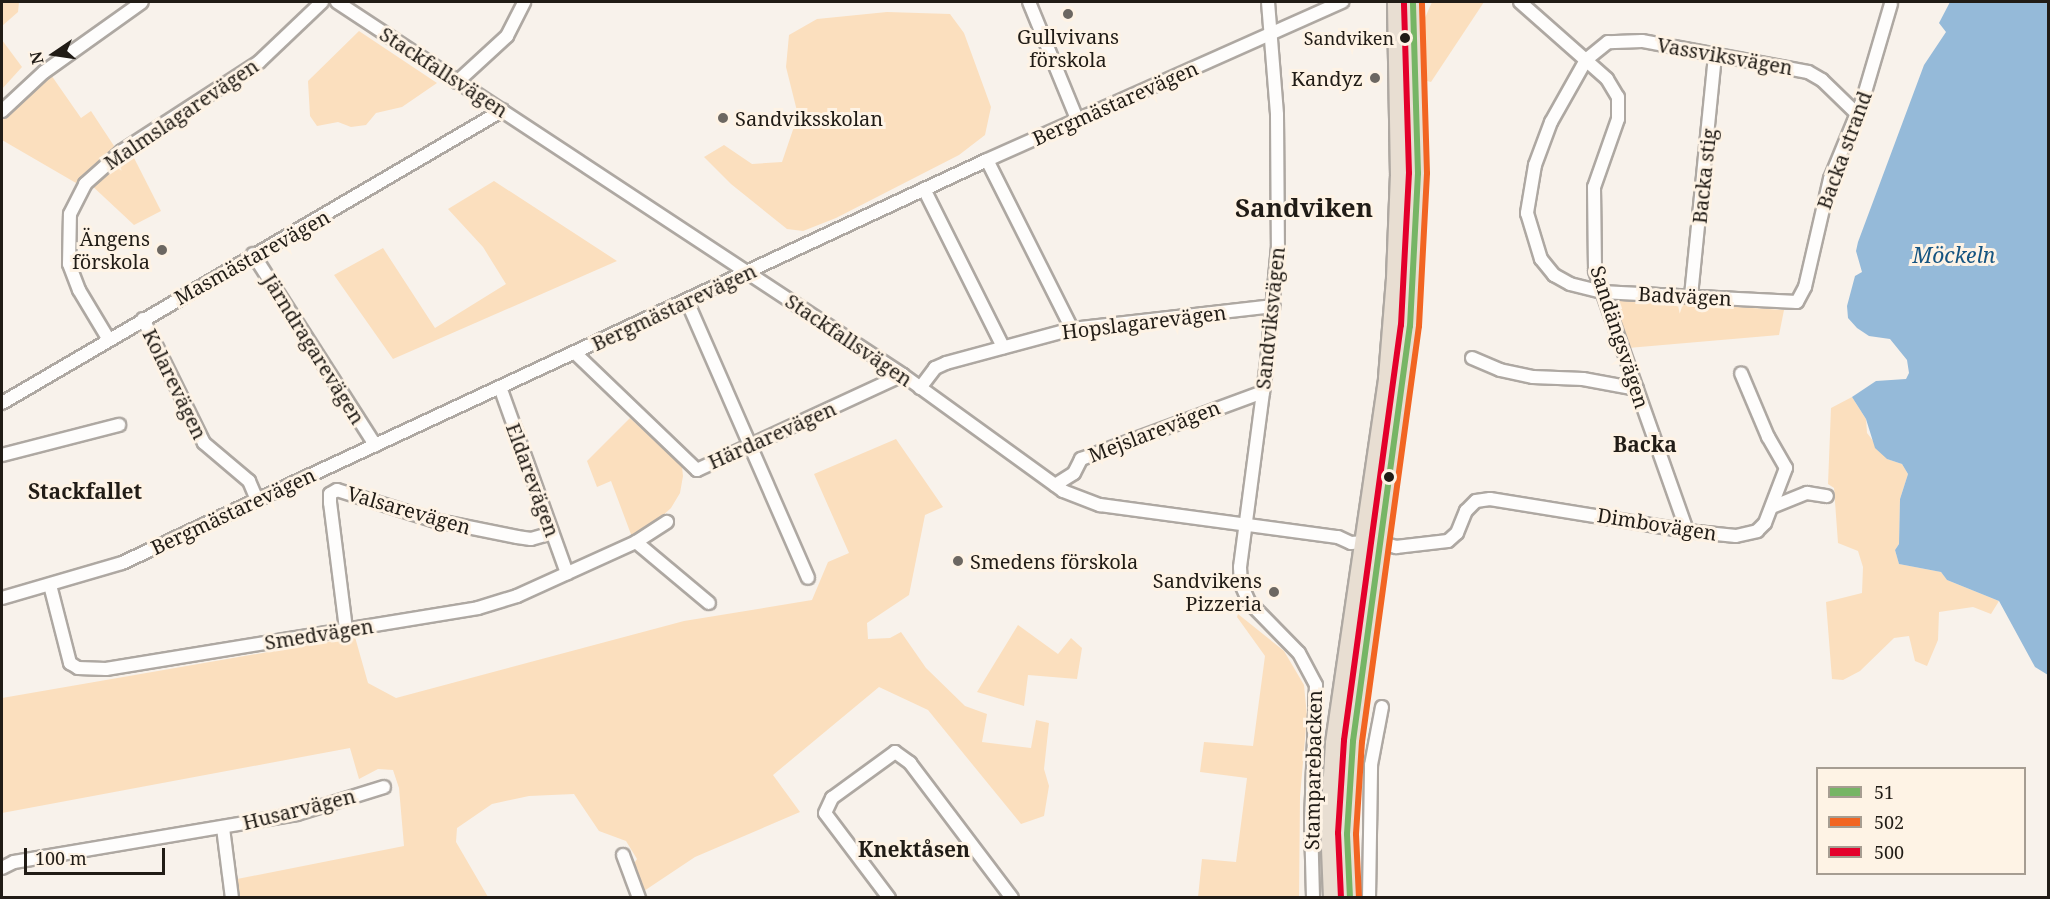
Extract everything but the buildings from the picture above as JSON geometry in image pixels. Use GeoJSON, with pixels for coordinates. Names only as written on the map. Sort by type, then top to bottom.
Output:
{"type":"FeatureCollection","features":[{"type":"Feature","properties":{"kind":"highway"},"geometry":{"type":"LineString","coordinates":[[1350,897],[1349,779],[1388,378],[1398,234],[1397,2]]}},
{"type":"Feature","properties":{"kind":"highway"},"geometry":{"type":"LineString","coordinates":[[1333,897],[1331,783],[1373,542],[1399,424],[1415,259],[1418,136],[1413,2]]}},
{"type":"Feature","properties":{"kind":"street"},"geometry":{"type":"LineString","coordinates":[[2,111],[44,72],[142,2]]}},
{"type":"Feature","properties":{"kind":"street","name":"Malmslagarevägen"},"geometry":{"type":"LineString","coordinates":[[109,340],[79,290],[69,264],[70,214],[85,184],[122,151],[243,75],[322,2]]}},
{"type":"Feature","properties":{"kind":"street","name":"Stackfallsvägen"},"geometry":{"type":"LineString","coordinates":[[337,2],[903,375],[1055,485],[1100,505],[1338,537],[1352,532],[1373,542]]}},
{"type":"Feature","properties":{"kind":"street"},"geometry":{"type":"LineString","coordinates":[[457,82],[507,36],[524,2]]}},
{"type":"Feature","properties":{"kind":"street"},"geometry":{"type":"LineString","coordinates":[[1029,2],[1077,120]]}},
{"type":"Feature","properties":{"kind":"street","name":"Sandviksvägen"},"geometry":{"type":"LineString","coordinates":[[1246,526],[1274,306],[1279,219],[1272,34],[1268,2]]}},
{"type":"Feature","properties":{"kind":"street","name":"Bergmästarevägen"},"geometry":{"type":"LineString","coordinates":[[2,598],[106,570],[987,160],[1342,2]]}},
{"type":"Feature","properties":{"kind":"street","name":"Sandängsvägen"},"geometry":{"type":"LineString","coordinates":[[1520,2],[1614,88],[1619,108],[1594,187],[1592,247],[1601,292],[1687,531]]}},
{"type":"Feature","properties":{"kind":"street","name":"Backa strand"},"geometry":{"type":"LineString","coordinates":[[1803,297],[1830,179],[1855,112],[1863,99],[1891,4]]}},
{"type":"Feature","properties":{"kind":"street","name":"Vassviksvägen"},"geometry":{"type":"LineString","coordinates":[[1586,60],[1608,42],[1623,39],[1808,72],[1822,80],[1855,112]]}},
{"type":"Feature","properties":{"kind":"street","name":"Backa stig"},"geometry":{"type":"LineString","coordinates":[[1691,296],[1715,55]]}},
{"type":"Feature","properties":{"kind":"street","name":"Badvägen"},"geometry":{"type":"LineString","coordinates":[[1586,60],[1551,122],[1535,165],[1527,213],[1541,259],[1554,275],[1570,284],[1601,292],[1797,302],[1803,297]]}},
{"type":"Feature","properties":{"kind":"street","name":"Masmästarevägen"},"geometry":{"type":"LineString","coordinates":[[2,404],[253,254],[357,198],[502,110]]}},
{"type":"Feature","properties":{"kind":"street"},"geometry":{"type":"LineString","coordinates":[[987,160],[1072,328]]}},
{"type":"Feature","properties":{"kind":"street"},"geometry":{"type":"LineString","coordinates":[[924,189],[1003,347]]}},
{"type":"Feature","properties":{"kind":"street","name":"Järndragarevägen"},"geometry":{"type":"LineString","coordinates":[[253,254],[375,445]]}},
{"type":"Feature","properties":{"kind":"street"},"geometry":{"type":"LineString","coordinates":[[687,301],[808,578]]}},
{"type":"Feature","properties":{"kind":"street","name":"Hopslagarevägen"},"geometry":{"type":"LineString","coordinates":[[920,388],[935,368],[946,363],[1072,328],[1274,306]]}},
{"type":"Feature","properties":{"kind":"street","name":"Kolarevägen"},"geometry":{"type":"LineString","coordinates":[[143,319],[204,443],[249,482],[257,500]]}},
{"type":"Feature","properties":{"kind":"street","name":"Härdarevägen"},"geometry":{"type":"LineString","coordinates":[[575,353],[697,470],[903,375]]}},
{"type":"Feature","properties":{"kind":"street"},"geometry":{"type":"LineString","coordinates":[[1472,358],[1500,370],[1533,377],[1583,379],[1637,390]]}},
{"type":"Feature","properties":{"kind":"street","name":"Dimbovägen"},"geometry":{"type":"LineString","coordinates":[[1373,542],[1396,547],[1405,544],[1436,545],[1448,541],[1456,533],[1466,510],[1476,501],[1490,499],[1687,531],[1749,534],[1766,523],[1786,468],[1768,437],[1742,373]]}},
{"type":"Feature","properties":{"kind":"street","name":"Eldarevägen"},"geometry":{"type":"LineString","coordinates":[[500,387],[567,573]]}},
{"type":"Feature","properties":{"kind":"street","name":"Mejslarevägen"},"geometry":{"type":"LineString","coordinates":[[1055,485],[1074,473],[1081,459],[1263,392]]}},
{"type":"Feature","properties":{"kind":"street"},"geometry":{"type":"LineString","coordinates":[[2,455],[119,425]]}},
{"type":"Feature","properties":{"kind":"street","name":"Valsarevägen"},"geometry":{"type":"LineString","coordinates":[[346,630],[330,502],[330,494],[337,490],[477,530],[531,539],[552,533]]}},
{"type":"Feature","properties":{"kind":"street"},"geometry":{"type":"LineString","coordinates":[[1772,507],[1807,493],[1827,496]]}},
{"type":"Feature","properties":{"kind":"street","name":"Smedvägen"},"geometry":{"type":"LineString","coordinates":[[50,585],[70,663],[90,670],[478,609],[636,542],[667,522]]}},
{"type":"Feature","properties":{"kind":"street","name":"Stamparebacken"},"geometry":{"type":"LineString","coordinates":[[1246,526],[1240,567],[1241,584],[1249,602],[1299,653],[1316,685],[1311,821],[1313,897]]}},
{"type":"Feature","properties":{"kind":"street"},"geometry":{"type":"LineString","coordinates":[[636,542],[709,603]]}},
{"type":"Feature","properties":{"kind":"street"},"geometry":{"type":"LineString","coordinates":[[1369,897],[1371,765],[1382,707]]}},
{"type":"Feature","properties":{"kind":"street"},"geometry":{"type":"LineString","coordinates":[[889,897],[825,813],[832,798],[896,752],[910,763],[1012,897]]}},
{"type":"Feature","properties":{"kind":"street","name":"Husarvägen"},"geometry":{"type":"LineString","coordinates":[[2,868],[14,862],[297,814],[384,787]]}},
{"type":"Feature","properties":{"kind":"street"},"geometry":{"type":"LineString","coordinates":[[223,828],[232,897]]}},
{"type":"Feature","properties":{"kind":"street"},"geometry":{"type":"LineString","coordinates":[[623,855],[639,897]]}},
{"type":"Feature","properties":{"kind":"shaded area"},"geometry":{"type":"Polygon","coordinates":[[[2,2],[19,2],[18,12],[2,26],[2,2]]]}},
{"type":"Feature","properties":{"kind":"shaded area"},"geometry":{"type":"Polygon","coordinates":[[[1432,2],[1484,2],[1431,82],[1427,81],[1424,20],[1432,2]]]}},
{"type":"Feature","properties":{"kind":"shaded area"},"geometry":{"type":"Polygon","coordinates":[[[887,12],[950,14],[964,33],[991,107],[985,135],[959,155],[836,218],[803,231],[787,229],[731,184],[704,157],[724,145],[752,164],[782,162],[798,115],[786,67],[789,35],[817,19],[887,12]]]}},
{"type":"Feature","properties":{"kind":"shaded area"},"geometry":{"type":"Polygon","coordinates":[[[359,31],[437,83],[402,107],[376,113],[366,125],[351,127],[338,122],[317,126],[310,116],[308,81],[359,31]]]}},
{"type":"Feature","properties":{"kind":"shaded area"},"geometry":{"type":"Polygon","coordinates":[[[2,40],[22,67],[2,89],[2,40]]]}},
{"type":"Feature","properties":{"kind":"shaded area"},"geometry":{"type":"Polygon","coordinates":[[[49,72],[81,118],[91,111],[116,149],[76,183],[2,140],[2,118],[49,72]]]}},
{"type":"Feature","properties":{"kind":"shaded area"},"geometry":{"type":"Polygon","coordinates":[[[131,152],[161,211],[134,225],[89,183],[131,152]]]}},
{"type":"Feature","properties":{"kind":"shaded area"},"geometry":{"type":"Polygon","coordinates":[[[494,181],[617,261],[393,359],[334,275],[383,248],[435,328],[506,284],[483,247],[448,209],[494,181]]]}},
{"type":"Feature","properties":{"kind":"shaded area"},"geometry":{"type":"Polygon","coordinates":[[[1611,299],[1784,310],[1779,335],[1628,348],[1611,299]]]}},
{"type":"Feature","properties":{"kind":"shaded area"},"geometry":{"type":"Polygon","coordinates":[[[1852,397],[1866,419],[1867,433],[1887,459],[1902,464],[1908,474],[1900,499],[1899,544],[1895,550],[1899,564],[1941,572],[1947,580],[1999,601],[1991,614],[1973,607],[1939,612],[1938,640],[1927,666],[1915,661],[1909,636],[1894,638],[1860,671],[1843,680],[1832,679],[1826,602],[1862,593],[1863,567],[1858,551],[1838,543],[1834,488],[1828,484],[1831,408],[1852,397]]]}},
{"type":"Feature","properties":{"kind":"shaded area"},"geometry":{"type":"Polygon","coordinates":[[[630,418],[682,467],[683,476],[680,493],[671,508],[648,529],[632,537],[611,481],[597,487],[587,461],[630,418]]]}},
{"type":"Feature","properties":{"kind":"shaded area"},"geometry":{"type":"Polygon","coordinates":[[[896,439],[943,507],[925,515],[909,595],[867,623],[868,639],[890,638],[901,632],[926,668],[965,706],[987,714],[982,742],[1031,748],[1036,720],[1049,723],[1044,769],[1049,786],[1044,816],[1021,824],[928,710],[879,687],[773,775],[800,812],[695,857],[641,893],[629,871],[637,859],[626,841],[599,831],[574,794],[529,796],[492,804],[457,828],[456,842],[488,897],[240,897],[237,879],[404,846],[399,788],[393,770],[378,769],[359,779],[350,748],[2,813],[2,698],[355,637],[368,683],[396,698],[684,621],[812,600],[828,562],[849,553],[814,474],[896,439]]]}},
{"type":"Feature","properties":{"kind":"shaded area"},"geometry":{"type":"Polygon","coordinates":[[[1238,614],[1284,651],[1304,685],[1307,716],[1300,797],[1299,897],[1198,897],[1202,859],[1236,862],[1247,778],[1200,772],[1204,742],[1253,746],[1265,656],[1237,617],[1238,614]]]}},
{"type":"Feature","properties":{"kind":"shaded area"},"geometry":{"type":"Polygon","coordinates":[[[1018,625],[1058,654],[1071,638],[1082,648],[1077,679],[1028,675],[1024,706],[977,692],[1018,625]]]}},
{"type":"Feature","properties":{"kind":"water","name":"Möckeln"},"geometry":{"type":"Polygon","coordinates":[[[1950,2],[2048,2],[2048,675],[2035,667],[1999,601],[1947,580],[1941,572],[1899,564],[1895,550],[1899,544],[1900,499],[1908,474],[1902,464],[1887,459],[1875,448],[1866,419],[1852,397],[1876,381],[1906,379],[1909,373],[1907,360],[1890,339],[1869,336],[1857,328],[1848,318],[1847,306],[1855,276],[1862,272],[1856,251],[1858,242],[1924,65],[1946,32],[1939,23],[1950,2]]]}},
{"type":"Feature","properties":{"kind":"transit line","name":"500"},"geometry":{"type":"LineString","coordinates":[[1341,898],[1338,833],[1344,740],[1401,325],[1409,173],[1404,2]]}},
{"type":"Feature","properties":{"kind":"transit line","name":"51"},"geometry":{"type":"LineString","coordinates":[[1350,898],[1347,834],[1353,741],[1410,326],[1418,173],[1413,2]]}},
{"type":"Feature","properties":{"kind":"transit line","name":"502"},"geometry":{"type":"LineString","coordinates":[[1359,898],[1356,834],[1362,742],[1419,326],[1427,173],[1422,2]]}},
{"type":"Feature","properties":{"kind":"place","name":"Gullvivans förskola"},"geometry":{"type":"Point","coordinates":[1068,14]}},
{"type":"Feature","properties":{"kind":"place","name":"Sandviken"},"geometry":{"type":"Point","coordinates":[1405,38]}},
{"type":"Feature","properties":{"kind":"place","name":"Kandyz"},"geometry":{"type":"Point","coordinates":[1375,78]}},
{"type":"Feature","properties":{"kind":"place","name":"Sandviksskolan"},"geometry":{"type":"Point","coordinates":[723,118]}},
{"type":"Feature","properties":{"kind":"place","name":"Ängens förskola"},"geometry":{"type":"Point","coordinates":[162,250]}},
{"type":"Feature","properties":{"kind":"place","name":"Smedens förskola"},"geometry":{"type":"Point","coordinates":[958,561]}},
{"type":"Feature","properties":{"kind":"place","name":"Sandvikens Pizzeria"},"geometry":{"type":"Point","coordinates":[1274,592]}},
{"type":"Feature","properties":{"kind":"district","name":"Sandviken"},"geometry":{"type":"Point","coordinates":[1304,208]}},
{"type":"Feature","properties":{"kind":"district","name":"Backa"},"geometry":{"type":"Point","coordinates":[1645,444]}},
{"type":"Feature","properties":{"kind":"district","name":"Stackfallet"},"geometry":{"type":"Point","coordinates":[85,491]}},
{"type":"Feature","properties":{"kind":"district","name":"Knektåsen"},"geometry":{"type":"Point","coordinates":[914,849]}}]}
